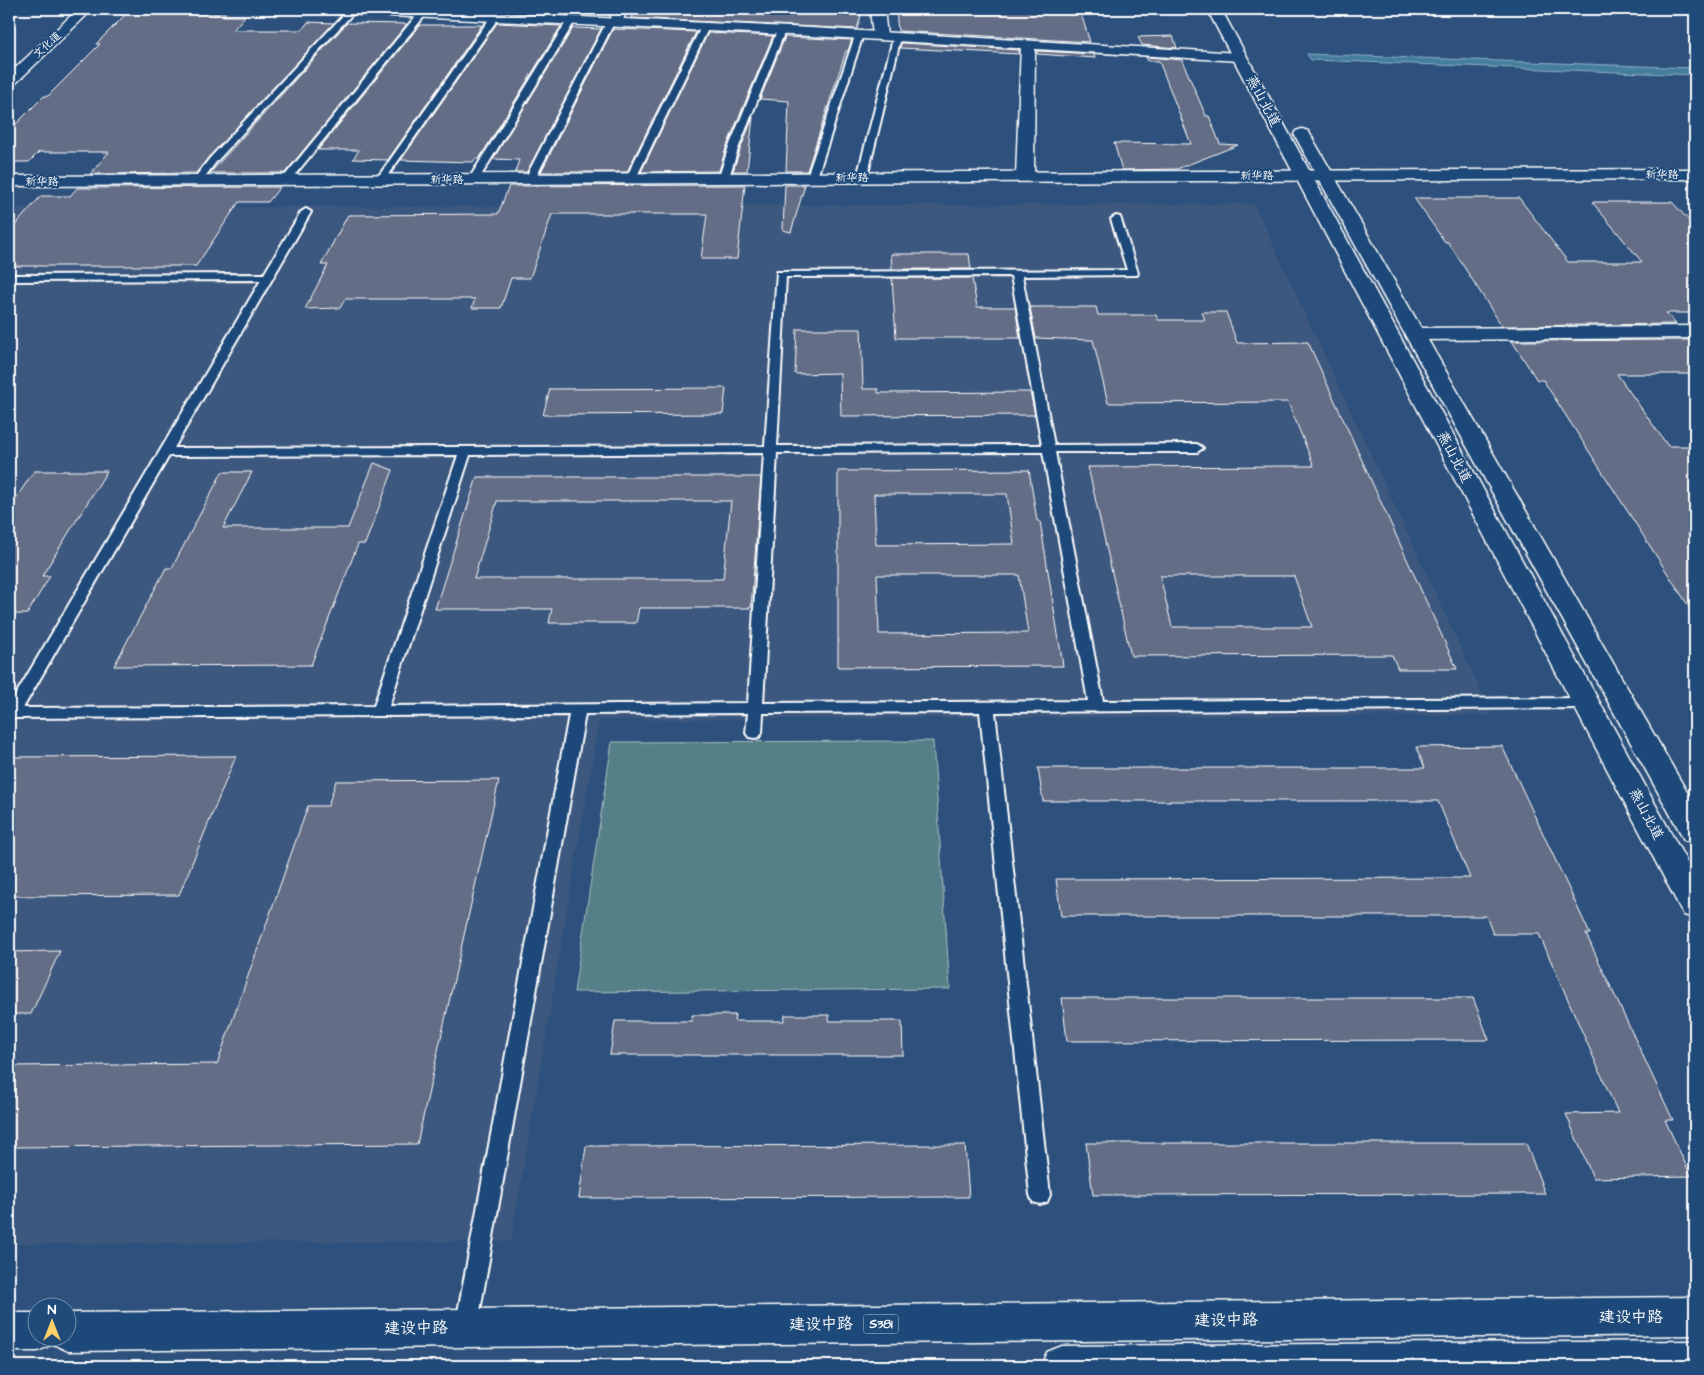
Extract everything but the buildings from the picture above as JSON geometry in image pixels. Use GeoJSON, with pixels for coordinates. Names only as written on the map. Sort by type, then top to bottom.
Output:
{"type":"FeatureCollection","features":[{"type":"Feature","properties":{"kind":"main road","name":"文化道"},"geometry":{"type":"LineString","coordinates":[[9,82],[86,9]]}},
{"type":"Feature","properties":{"kind":"main road"},"geometry":{"type":"LineString","coordinates":[[326,9],[488,14],[571,21],[615,18],[705,27],[1239,57]]}},
{"type":"Feature","properties":{"kind":"main road"},"geometry":{"type":"LineString","coordinates":[[877,9],[880,36]]}},
{"type":"Feature","properties":{"kind":"main road","name":"燕山北道"},"geometry":{"type":"LineString","coordinates":[[1214,9],[1239,57],[1415,334],[1688,804],[1695,832]]}},
{"type":"Feature","properties":{"kind":"main road","name":"燕山北道"},"geometry":{"type":"LineString","coordinates":[[1231,9],[1314,175],[1586,703],[1695,906]]}},
{"type":"Feature","properties":{"kind":"main road"},"geometry":{"type":"LineString","coordinates":[[1025,176],[1028,45]]}},
{"type":"Feature","properties":{"kind":"main road","name":"新华路"},"geometry":{"type":"LineString","coordinates":[[9,182],[724,177],[1695,174]]}},
{"type":"Feature","properties":{"kind":"main road"},"geometry":{"type":"LineString","coordinates":[[1415,334],[1695,332]]}},
{"type":"Feature","properties":{"kind":"main road","name":"建设中路"},"geometry":{"type":"LineString","coordinates":[[78,1332],[1695,1316]]}},
{"type":"Feature","properties":{"kind":"main road"},"geometry":{"type":"LineString","coordinates":[[9,1332],[28,1332]]}},
{"type":"Feature","properties":{"kind":"main road"},"geometry":{"type":"LineString","coordinates":[[1062,1366],[1695,1361]]}},
{"type":"Feature","properties":{"kind":"lane"},"geometry":{"type":"LineString","coordinates":[[198,180],[213,160],[352,10]]}},
{"type":"Feature","properties":{"kind":"lane"},"geometry":{"type":"LineString","coordinates":[[286,180],[423,13]]}},
{"type":"Feature","properties":{"kind":"lane"},"geometry":{"type":"LineString","coordinates":[[381,179],[488,14]]}},
{"type":"Feature","properties":{"kind":"lane"},"geometry":{"type":"LineString","coordinates":[[530,178],[615,18]]}},
{"type":"Feature","properties":{"kind":"lane"},"geometry":{"type":"LineString","coordinates":[[474,179],[571,21]]}},
{"type":"Feature","properties":{"kind":"lane"},"geometry":{"type":"LineString","coordinates":[[631,178],[705,27]]}},
{"type":"Feature","properties":{"kind":"lane"},"geometry":{"type":"LineString","coordinates":[[724,177],[733,149],[781,31]]}},
{"type":"Feature","properties":{"kind":"lane"},"geometry":{"type":"LineString","coordinates":[[812,177],[859,35]]}},
{"type":"Feature","properties":{"kind":"lane"},"geometry":{"type":"LineString","coordinates":[[862,177],[897,37]]}},
{"type":"Feature","properties":{"kind":"lane"},"geometry":{"type":"LineString","coordinates":[[10,713],[306,212]]}},
{"type":"Feature","properties":{"kind":"lane"},"geometry":{"type":"LineString","coordinates":[[754,733],[781,274],[1133,273],[1116,219]]}},
{"type":"Feature","properties":{"kind":"lane"},"geometry":{"type":"LineString","coordinates":[[1016,273],[1096,706]]}},
{"type":"Feature","properties":{"kind":"lane"},"geometry":{"type":"LineString","coordinates":[[9,278],[268,277]]}},
{"type":"Feature","properties":{"kind":"lane"},"geometry":{"type":"LineString","coordinates":[[165,452],[1197,448]]}},
{"type":"Feature","properties":{"kind":"lane"},"geometry":{"type":"LineString","coordinates":[[380,711],[465,451]]}},
{"type":"Feature","properties":{"kind":"lane"},"geometry":{"type":"LineString","coordinates":[[10,713],[1586,703]]}},
{"type":"Feature","properties":{"kind":"lane"},"geometry":{"type":"LineString","coordinates":[[987,707],[1040,1195]]}},
{"type":"Feature","properties":{"kind":"lane"},"geometry":{"type":"LineString","coordinates":[[466,1328],[578,709]]}},
{"type":"Feature","properties":{"kind":"shaded area"},"geometry":{"type":"Polygon","coordinates":[[[1307,54],[1695,68],[1695,75],[1311,60],[1307,54]]]}},
{"type":"Feature","properties":{"kind":"shaded area"},"geometry":{"type":"Polygon","coordinates":[[[1254,204],[1492,715],[599,720],[511,1241],[9,1244],[9,208],[1254,204]]]}},
{"type":"Feature","properties":{"kind":"green space"},"geometry":{"type":"Polygon","coordinates":[[[933,741],[950,989],[574,992],[612,742],[933,741]]]}}]}
